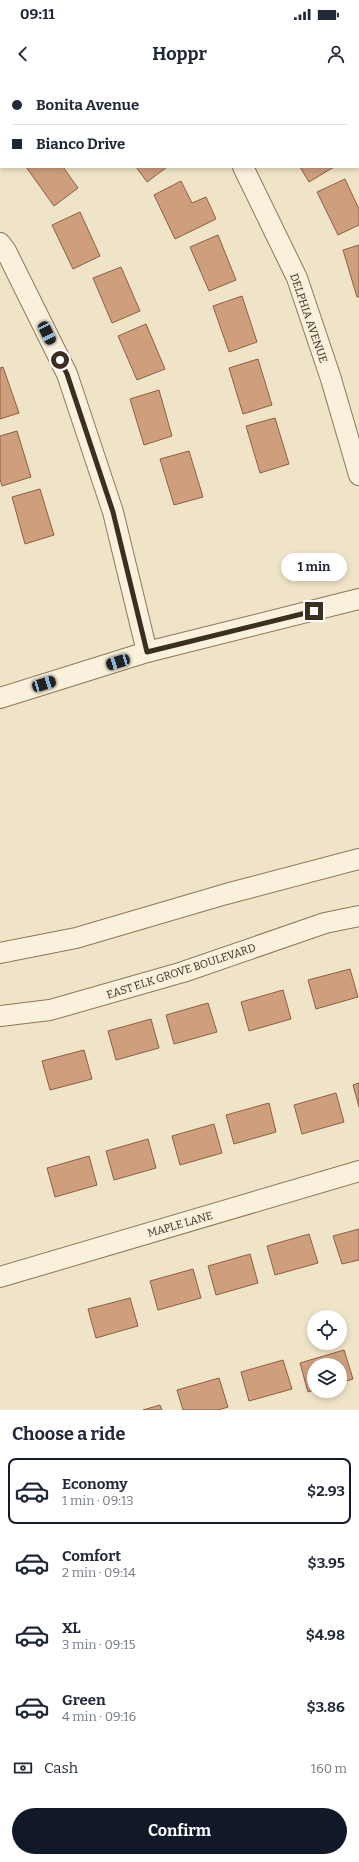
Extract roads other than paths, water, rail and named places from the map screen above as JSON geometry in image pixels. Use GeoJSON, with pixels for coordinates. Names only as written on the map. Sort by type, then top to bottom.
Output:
{"type":"FeatureCollection","features":[{"type":"Feature","properties":{"kind":"street","name":"DELPHIA AVENUE"},"geometry":{"type":"LineString","coordinates":[[243,168],[296,278],[331,380],[359,475]]}},
{"type":"Feature","properties":{"kind":"street"},"geometry":{"type":"LineString","coordinates":[[0,243],[6,251],[67,374],[113,512],[147,652]]}},
{"type":"Feature","properties":{"kind":"street"},"geometry":{"type":"LineString","coordinates":[[0,698],[147,652],[359,599]]}},
{"type":"Feature","properties":{"kind":"street"},"geometry":{"type":"LineString","coordinates":[[0,953],[76,938],[226,894],[359,859]]}},
{"type":"Feature","properties":{"kind":"street","name":"EAST ELK GROVE BOULEVARD"},"geometry":{"type":"LineString","coordinates":[[0,1016],[50,1010],[183,972],[325,923],[359,916]]}},
{"type":"Feature","properties":{"kind":"street","name":"MAPLE LANE"},"geometry":{"type":"LineString","coordinates":[[0,1277],[359,1171]]}}]}
